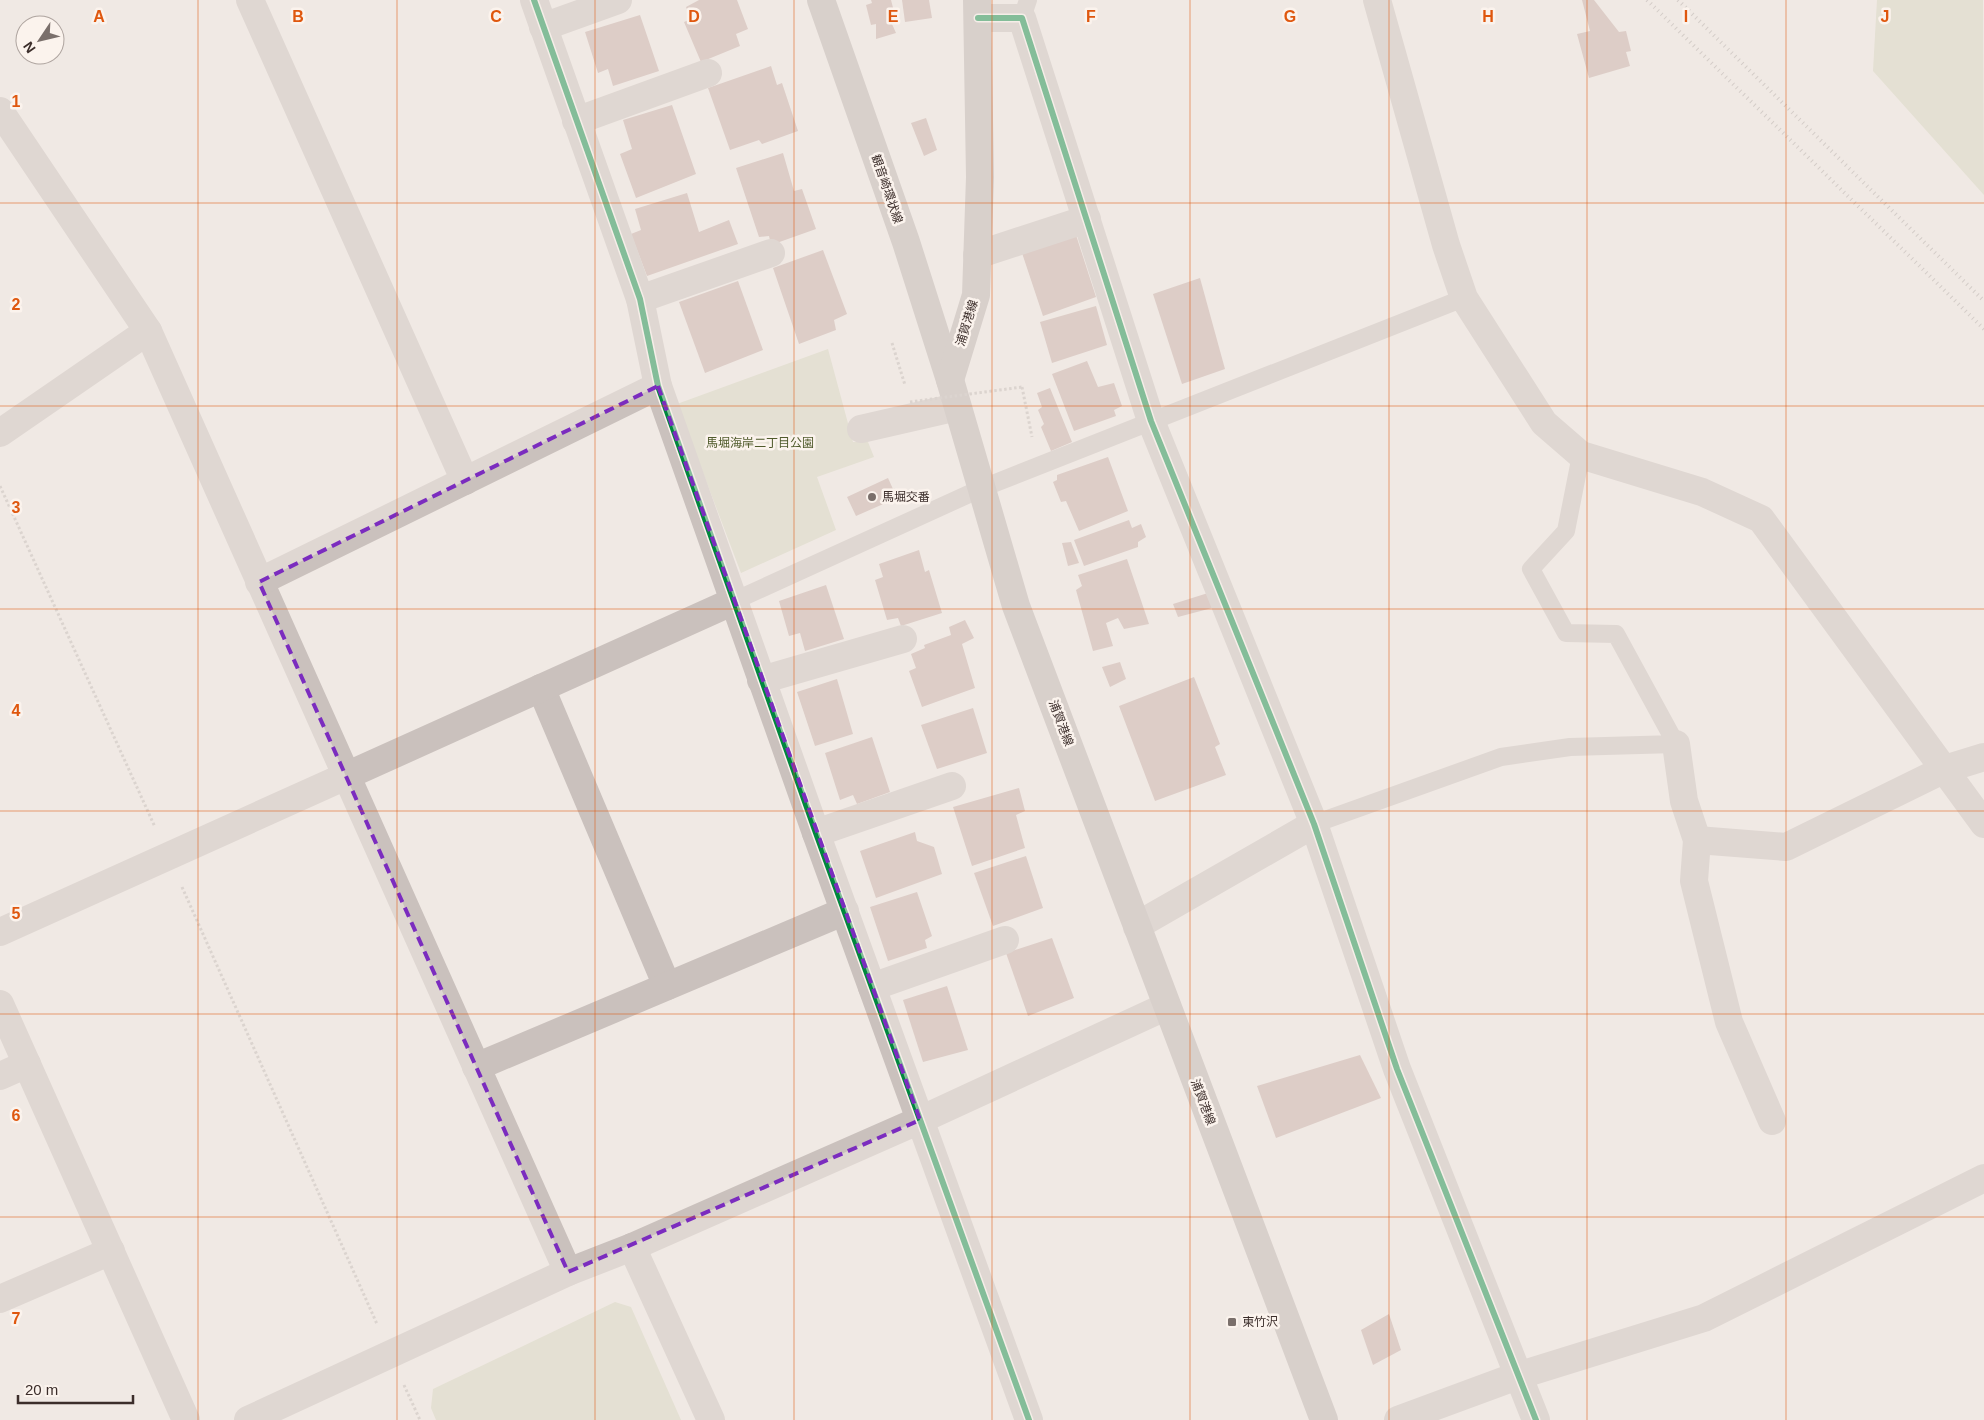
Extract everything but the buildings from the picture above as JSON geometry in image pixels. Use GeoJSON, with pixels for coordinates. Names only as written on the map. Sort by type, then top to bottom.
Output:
{"type":"FeatureCollection","features":[{"type":"Feature","properties":{"kind":"main road","name":"観音崎環状線"},"geometry":{"type":"LineString","coordinates":[[821,0],[906,242],[950,380]]}},
{"type":"Feature","properties":{"kind":"main road","name":"浦賀港線"},"geometry":{"type":"LineString","coordinates":[[978,9],[980,176],[976,295],[950,380],[956,407],[1016,606],[1324,1420]]}},
{"type":"Feature","properties":{"kind":"street"},"geometry":{"type":"LineString","coordinates":[[250,0],[464,481]]}},
{"type":"Feature","properties":{"kind":"street"},"geometry":{"type":"LineString","coordinates":[[534,0],[640,299],[658,386],[761,680],[1029,1420]]}},
{"type":"Feature","properties":{"kind":"street"},"geometry":{"type":"LineString","coordinates":[[543,27],[618,0]]}},
{"type":"Feature","properties":{"kind":"street"},"geometry":{"type":"LineString","coordinates":[[1377,0],[1446,245],[1464,298],[1544,423],[1580,455],[1702,492],[1761,519],[1984,824]]}},
{"type":"Feature","properties":{"kind":"street"},"geometry":{"type":"LineString","coordinates":[[978,9],[1025,9],[1086,219],[1151,421],[1314,824],[1397,1069],[1536,1420]]}},
{"type":"Feature","properties":{"kind":"street"},"geometry":{"type":"LineString","coordinates":[[576,121],[708,73]]}},
{"type":"Feature","properties":{"kind":"street"},"geometry":{"type":"LineString","coordinates":[[0,111],[148,331],[568,1272]]}},
{"type":"Feature","properties":{"kind":"street"},"geometry":{"type":"LineString","coordinates":[[977,255],[1086,219]]}},
{"type":"Feature","properties":{"kind":"street"},"geometry":{"type":"LineString","coordinates":[[640,299],[771,253]]}},
{"type":"Feature","properties":{"kind":"street"},"geometry":{"type":"LineString","coordinates":[[0,432],[148,331]]}},
{"type":"Feature","properties":{"kind":"street"},"geometry":{"type":"LineString","coordinates":[[259,582],[658,386]]}},
{"type":"Feature","properties":{"kind":"street"},"geometry":{"type":"LineString","coordinates":[[861,429],[956,407]]}},
{"type":"Feature","properties":{"kind":"street"},"geometry":{"type":"LineString","coordinates":[[0,932],[734,601]]}},
{"type":"Feature","properties":{"kind":"street"},"geometry":{"type":"LineString","coordinates":[[761,680],[903,639]]}},
{"type":"Feature","properties":{"kind":"street"},"geometry":{"type":"LineString","coordinates":[[541,688],[667,986]]}},
{"type":"Feature","properties":{"kind":"street"},"geometry":{"type":"LineString","coordinates":[[1676,744],[1684,801],[1697,840],[1694,881],[1729,1022],[1772,1121]]}},
{"type":"Feature","properties":{"kind":"street"},"geometry":{"type":"LineString","coordinates":[[1697,840],[1786,847],[1945,769],[1984,757]]}},
{"type":"Feature","properties":{"kind":"street"},"geometry":{"type":"LineString","coordinates":[[816,833],[952,786]]}},
{"type":"Feature","properties":{"kind":"street"},"geometry":{"type":"LineString","coordinates":[[1138,927],[1145,921],[1314,824]]}},
{"type":"Feature","properties":{"kind":"street"},"geometry":{"type":"LineString","coordinates":[[476,1066],[845,911]]}},
{"type":"Feature","properties":{"kind":"street"},"geometry":{"type":"LineString","coordinates":[[872,987],[1004,940]]}},
{"type":"Feature","properties":{"kind":"street"},"geometry":{"type":"LineString","coordinates":[[0,1004],[186,1420]]}},
{"type":"Feature","properties":{"kind":"street"},"geometry":{"type":"LineString","coordinates":[[248,1420],[391,1356],[568,1272],[632,1247],[920,1120],[1167,1006]]}},
{"type":"Feature","properties":{"kind":"street"},"geometry":{"type":"LineString","coordinates":[[0,1076],[27,1064]]}},
{"type":"Feature","properties":{"kind":"street"},"geometry":{"type":"LineString","coordinates":[[1398,1420],[1517,1376],[1704,1318],[1984,1178]]}},
{"type":"Feature","properties":{"kind":"street"},"geometry":{"type":"LineString","coordinates":[[632,1247],[711,1420]]}},
{"type":"Feature","properties":{"kind":"street"},"geometry":{"type":"LineString","coordinates":[[0,1299],[111,1251]]}},
{"type":"Feature","properties":{"kind":"lane"},"geometry":{"type":"LineString","coordinates":[[734,601],[980,489],[1464,298]]}},
{"type":"Feature","properties":{"kind":"lane"},"geometry":{"type":"LineString","coordinates":[[1314,824],[1501,758],[1570,747],[1676,744],[1616,634],[1566,633],[1531,569],[1566,531],[1580,455]]}},
{"type":"Feature","properties":{"kind":"path"},"geometry":{"type":"LineString","coordinates":[[892,343],[910,402],[1022,387],[1033,445]]}},
{"type":"Feature","properties":{"kind":"path"},"geometry":{"type":"LineString","coordinates":[[0,486],[420,1420]]}},
{"type":"Feature","properties":{"kind":"highlighted area"},"geometry":{"type":"Polygon","coordinates":[[[658,386],[920,1120],[568,1272],[259,582],[658,386]]]}},
{"type":"Feature","properties":{"kind":"green space"},"geometry":{"type":"Polygon","coordinates":[[[1877,0],[1983,0],[1984,195],[1873,71],[1877,0]]]}},
{"type":"Feature","properties":{"kind":"green space","name":"馬堀海岸二丁目公園"},"geometry":{"type":"Polygon","coordinates":[[[828,349],[853,442],[868,442],[874,457],[817,477],[836,530],[741,573],[677,404],[828,349]]]}},
{"type":"Feature","properties":{"kind":"green space"},"geometry":{"type":"Polygon","coordinates":[[[615,1302],[631,1307],[681,1420],[436,1420],[431,1408],[433,1389],[615,1302]]]}},
{"type":"Feature","properties":{"kind":"railway"},"geometry":{"type":"LineString","coordinates":[[1647,0],[1984,329]]}},
{"type":"Feature","properties":{"kind":"railway"},"geometry":{"type":"LineString","coordinates":[[1678,0],[1984,301]]}},
{"type":"Feature","properties":{"kind":"cycle path"},"geometry":{"type":"LineString","coordinates":[[534,0],[640,299],[658,386],[816,833],[1029,1420]]}},
{"type":"Feature","properties":{"kind":"cycle path"},"geometry":{"type":"LineString","coordinates":[[978,18],[1022,18],[1151,421],[1314,824],[1397,1069],[1536,1420]]}},
{"type":"Feature","properties":{"kind":"place","name":"馬堀交番"},"geometry":{"type":"Point","coordinates":[872,497]}},
{"type":"Feature","properties":{"kind":"place","name":"東竹沢"},"geometry":{"type":"Point","coordinates":[1232,1322]}}]}
